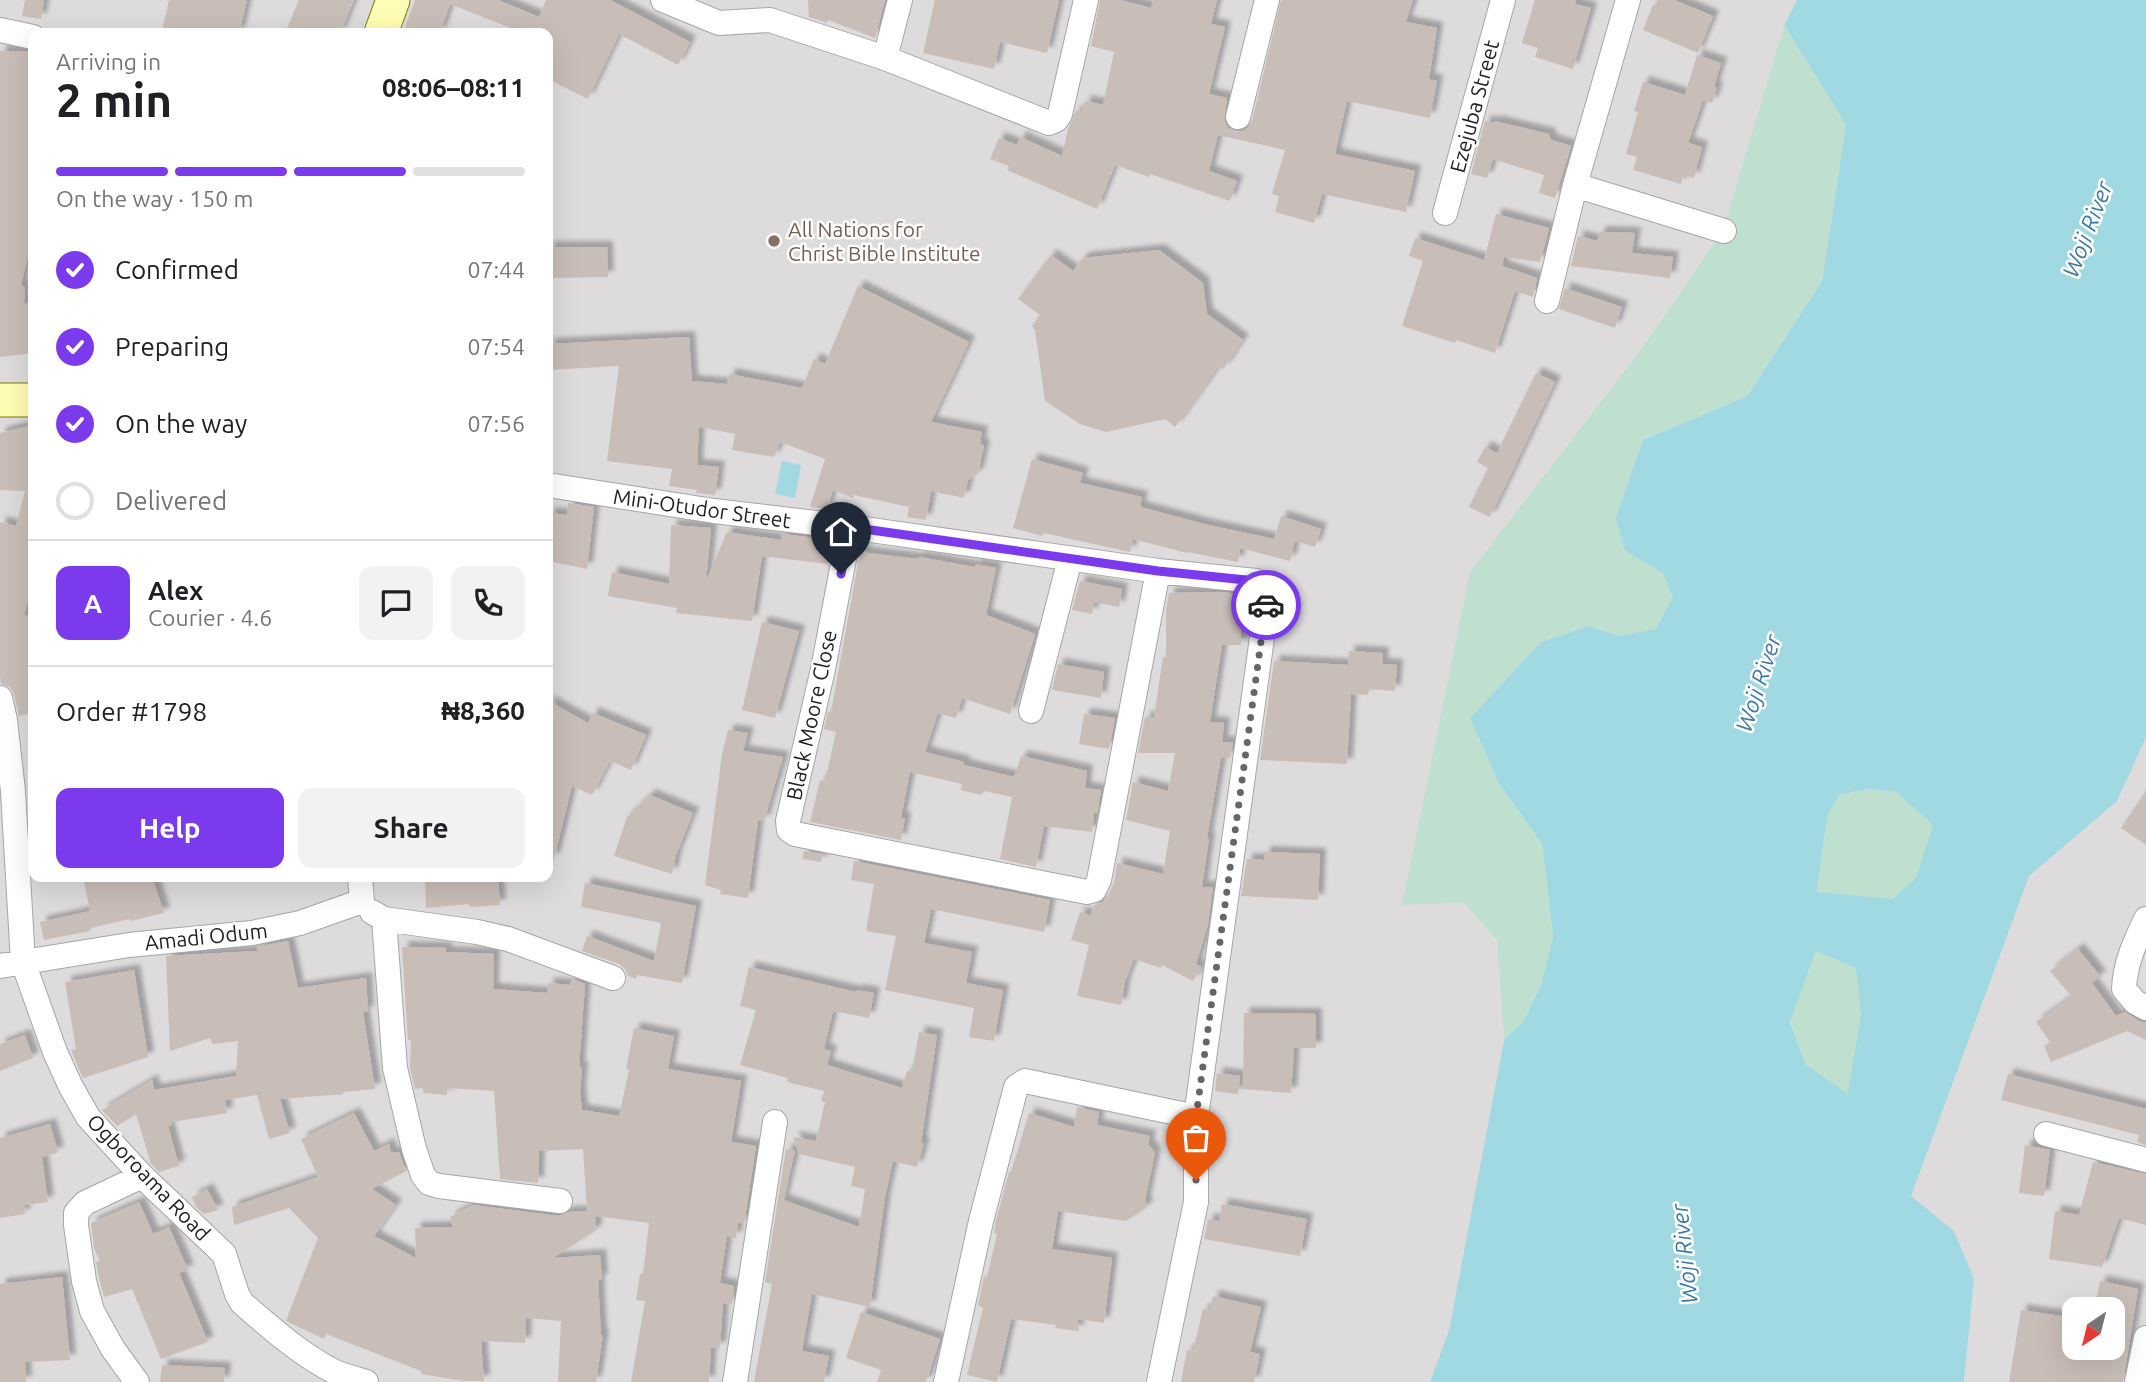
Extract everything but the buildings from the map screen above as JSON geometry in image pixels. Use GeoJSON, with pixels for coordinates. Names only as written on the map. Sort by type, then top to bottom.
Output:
{"type":"FeatureCollection","features":[{"type":"Feature","properties":{"kind":"main road"},"geometry":{"type":"LineString","coordinates":[[383,28],[393,0]]}},
{"type":"Feature","properties":{"kind":"main road"},"geometry":{"type":"LineString","coordinates":[[0,400],[28,400]]}},
{"type":"Feature","properties":{"kind":"street"},"geometry":{"type":"LineString","coordinates":[[663,0],[719,23],[773,10],[1049,123],[1056,120],[1060,114],[1086,0]]}},
{"type":"Feature","properties":{"kind":"street"},"geometry":{"type":"LineString","coordinates":[[885,58],[900,0]]}},
{"type":"Feature","properties":{"kind":"street"},"geometry":{"type":"LineString","coordinates":[[1238,117],[1267,0]]}},
{"type":"Feature","properties":{"kind":"street","name":"Ezejuba Street"},"geometry":{"type":"LineString","coordinates":[[1445,213],[1503,0]]}},
{"type":"Feature","properties":{"kind":"street"},"geometry":{"type":"LineString","coordinates":[[1548,301],[1575,185],[1628,0]]}},
{"type":"Feature","properties":{"kind":"street"},"geometry":{"type":"LineString","coordinates":[[0,30],[28,36]]}},
{"type":"Feature","properties":{"kind":"street"},"geometry":{"type":"LineString","coordinates":[[1575,185],[1724,231]]}},
{"type":"Feature","properties":{"kind":"street","name":"Mini-Otudor Street"},"geometry":{"type":"LineString","coordinates":[[553,486],[714,511],[850,527],[1158,571],[1256,581],[1265,586],[1268,594],[1196,1117],[1196,1202],[1159,1382]]}},
{"type":"Feature","properties":{"kind":"street","name":"Black Moore Close"},"geometry":{"type":"LineString","coordinates":[[850,527],[823,669],[788,821],[789,830],[795,834],[1087,892],[1094,890],[1099,880],[1158,571]]}},
{"type":"Feature","properties":{"kind":"street"},"geometry":{"type":"LineString","coordinates":[[1031,710],[1070,559]]}},
{"type":"Feature","properties":{"kind":"street","name":"Ogboroama Road"},"geometry":{"type":"LineString","coordinates":[[0,698],[13,791],[12,964],[71,1087],[88,1117],[142,1175],[224,1255],[237,1294],[243,1303],[297,1348],[337,1372],[366,1382]]}},
{"type":"Feature","properties":{"kind":"street"},"geometry":{"type":"LineString","coordinates":[[361,889],[372,912],[384,919],[508,939],[614,978]]}},
{"type":"Feature","properties":{"kind":"street","name":"Amadi Odum"},"geometry":{"type":"LineString","coordinates":[[12,964],[129,945],[252,933],[300,923],[361,889]]}},
{"type":"Feature","properties":{"kind":"street"},"geometry":{"type":"LineString","coordinates":[[384,919],[396,1068],[414,1149],[423,1175],[429,1183],[439,1186],[560,1201]]}},
{"type":"Feature","properties":{"kind":"street"},"geometry":{"type":"LineString","coordinates":[[2146,919],[2131,951],[2124,974],[2124,989],[2135,1002],[2146,1008]]}},
{"type":"Feature","properties":{"kind":"street"},"geometry":{"type":"LineString","coordinates":[[946,1382],[981,1222],[1016,1087],[1025,1081],[1196,1117]]}},
{"type":"Feature","properties":{"kind":"street"},"geometry":{"type":"LineString","coordinates":[[735,1382],[775,1122]]}},
{"type":"Feature","properties":{"kind":"street"},"geometry":{"type":"LineString","coordinates":[[2046,1134],[2146,1160]]}},
{"type":"Feature","properties":{"kind":"street"},"geometry":{"type":"LineString","coordinates":[[136,1382],[113,1349],[92,1311],[84,1282],[76,1213],[85,1203],[142,1175]]}},
{"type":"Feature","properties":{"kind":"street"},"geometry":{"type":"LineString","coordinates":[[2137,1382],[2146,1338]]}},
{"type":"Feature","properties":{"kind":"shaded area"},"geometry":{"type":"Polygon","coordinates":[[[0,0],[1797,0],[1784,25],[1723,230],[1637,355],[1403,905],[1464,903],[1497,942],[1504,1040],[1449,1330],[1430,1382],[0,1382],[0,0]]]}},
{"type":"Feature","properties":{"kind":"shaded area"},"geometry":{"type":"Polygon","coordinates":[[[2146,737],[2146,1382],[1964,1382],[1974,1278],[1911,1196],[2029,876],[2117,801],[2146,737]]]}},
{"type":"Feature","properties":{"kind":"green space"},"geometry":{"type":"Polygon","coordinates":[[[1784,25],[1846,125],[1822,281],[1747,396],[1643,440],[1625,551],[1663,573],[1674,597],[1656,630],[1619,636],[1589,626],[1541,642],[1470,718],[1498,782],[1542,844],[1553,936],[1541,985],[1523,1022],[1504,1040],[1497,941],[1464,903],[1402,905],[1470,572],[1637,355],[1723,230],[1784,25]]]}},
{"type":"Feature","properties":{"kind":"green space"},"geometry":{"type":"Polygon","coordinates":[[[2146,737],[2117,801],[2029,876],[1911,1196],[1848,1095],[1806,1065],[1790,1021],[1816,951],[1817,892],[1827,816],[1839,795],[1868,789],[1897,792],[2146,737]]]}},
{"type":"Feature","properties":{"kind":"water","name":"Woji River"},"geometry":{"type":"Polygon","coordinates":[[[1797,0],[2146,0],[2146,737],[2117,801],[2029,876],[1911,1196],[1954,1231],[1974,1279],[1964,1382],[1430,1382],[1449,1330],[1504,1040],[1523,1022],[1541,985],[1553,936],[1542,844],[1498,782],[1470,718],[1541,642],[1589,626],[1619,636],[1656,629],[1673,597],[1663,573],[1625,551],[1616,518],[1643,440],[1747,396],[1822,281],[1846,125],[1784,25],[1797,0]],[[1868,789],[1839,795],[1827,817],[1817,892],[1893,899],[1916,878],[1933,825],[1897,792],[1868,789]],[[1816,951],[1790,1022],[1806,1065],[1848,1094],[1861,1015],[1856,968],[1816,951]]]}},
{"type":"Feature","properties":{"kind":"water"},"geometry":{"type":"Polygon","coordinates":[[[782,461],[801,465],[795,498],[775,494],[782,461]]]}},
{"type":"Feature","properties":{"kind":"way so far"},"geometry":{"type":"LineString","coordinates":[[1196,1180],[1196,1117],[1266,605]]}},
{"type":"Feature","properties":{"kind":"place","name":"All Nations for Christ Bible Institute"},"geometry":{"type":"Point","coordinates":[774,241]}},
{"type":"Feature","properties":{"kind":"route"},"geometry":{"type":"LineString","coordinates":[[841,574],[850,527],[1158,571],[1256,581],[1265,586],[1268,594],[1266,605]]}}]}
